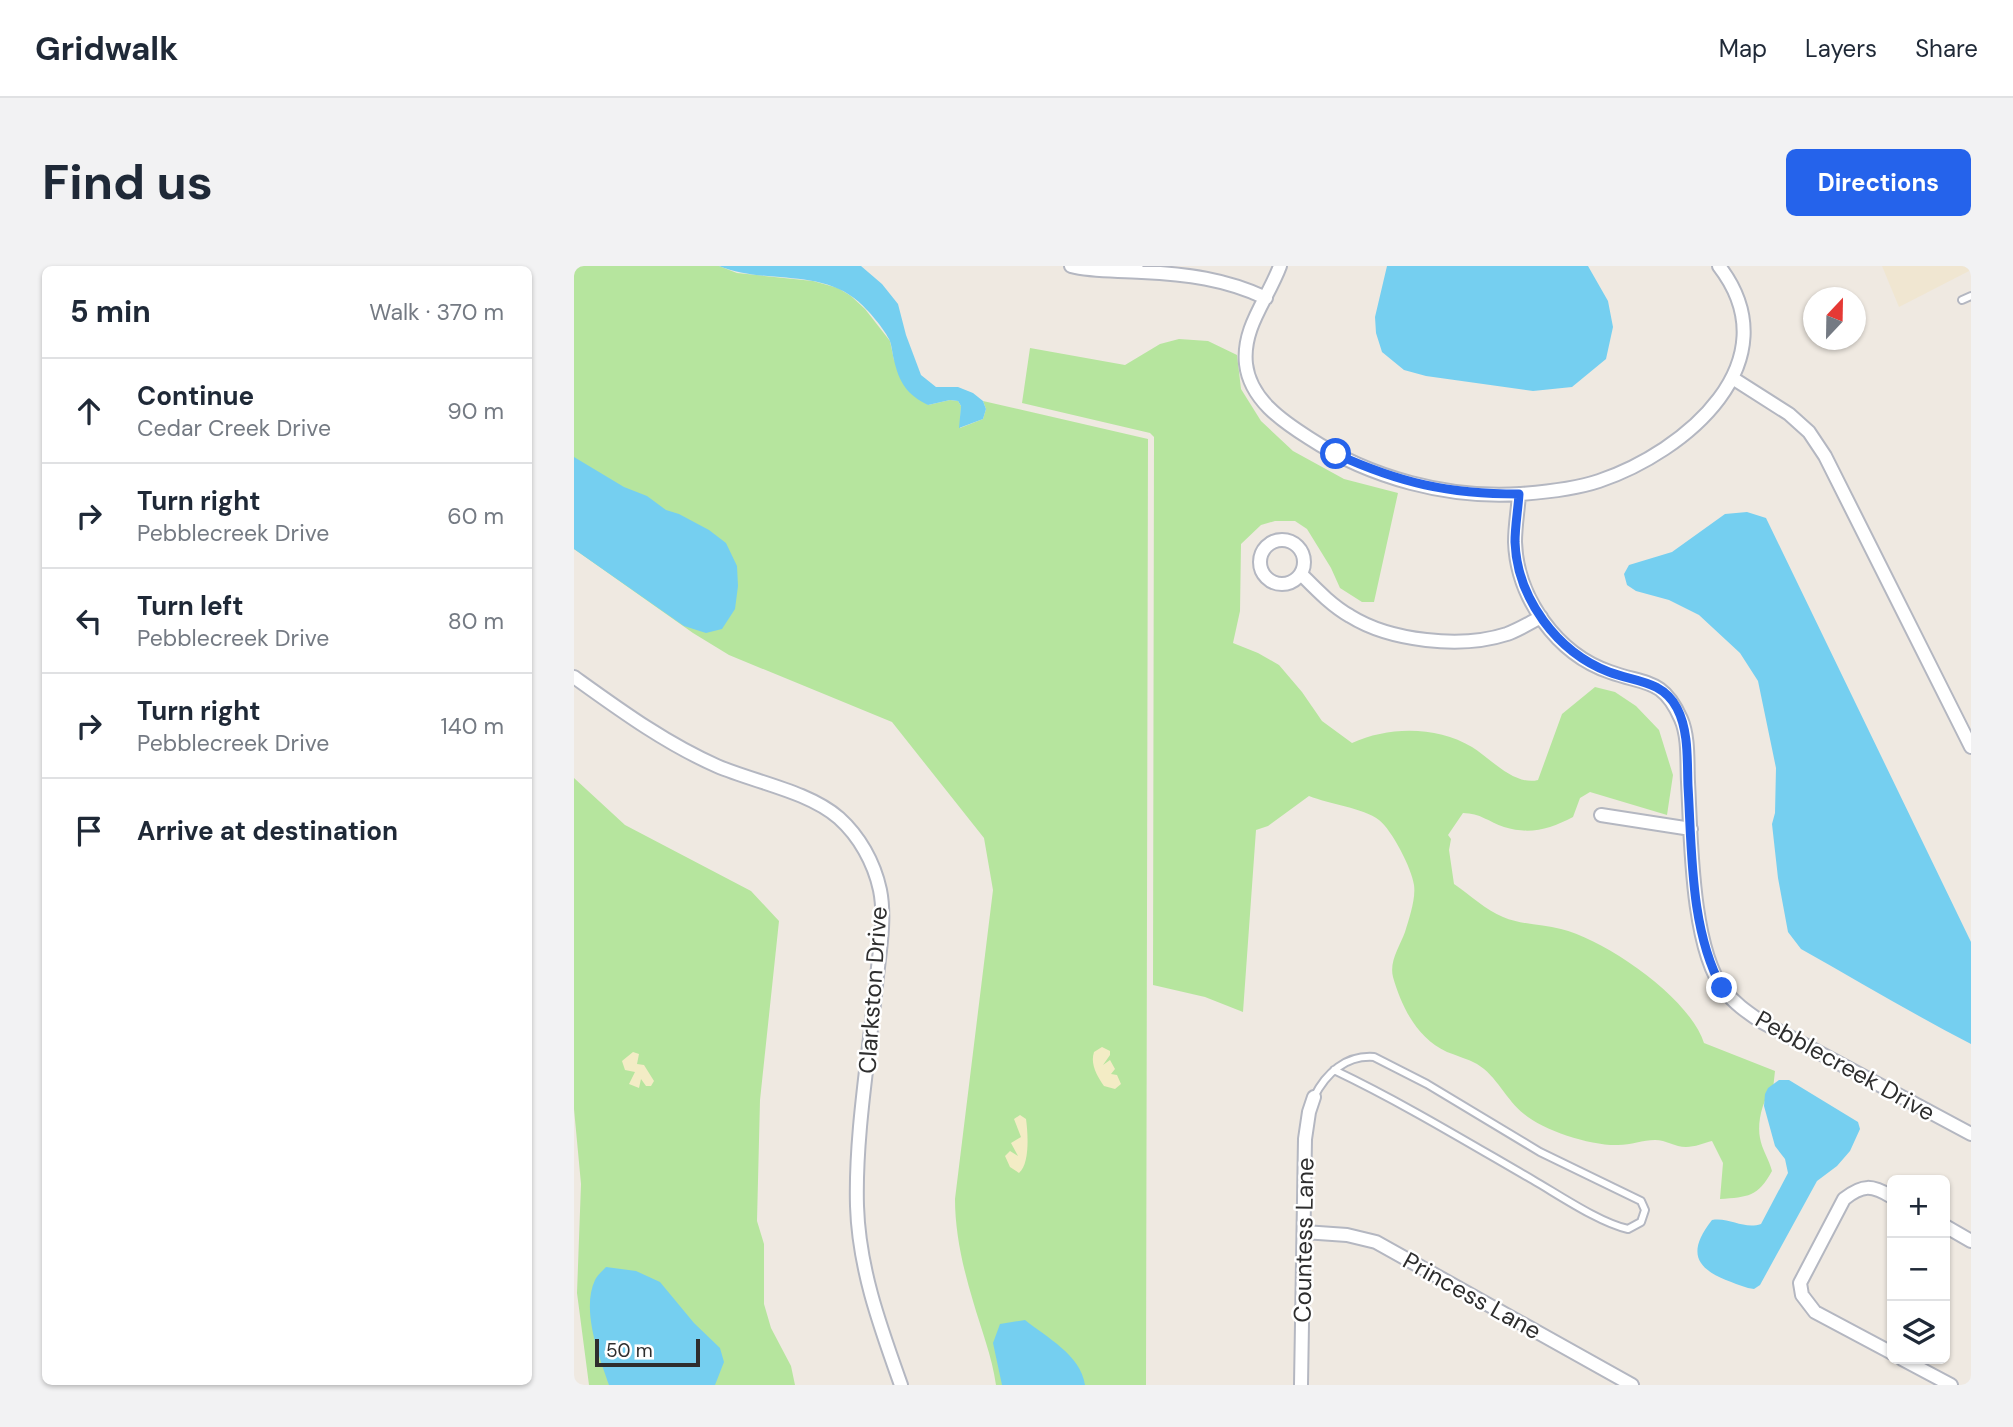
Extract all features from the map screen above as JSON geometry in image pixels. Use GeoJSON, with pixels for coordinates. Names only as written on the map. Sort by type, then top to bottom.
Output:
{"type":"FeatureCollection","features":[{"type":"Feature","properties":{"kind":"street"},"geometry":{"type":"LineString","coordinates":[[1071,266],[1225,281],[1266,298]]}},
{"type":"Feature","properties":{"kind":"street"},"geometry":{"type":"LineString","coordinates":[[1280,266],[1247,337],[1246,368],[1259,396],[1281,419],[1321,446],[1378,473],[1455,492],[1519,494],[1585,485],[1639,464],[1666,448],[1698,423],[1724,394],[1740,364],[1743,328],[1736,296],[1719,266]]}},
{"type":"Feature","properties":{"kind":"street"},"geometry":{"type":"LineString","coordinates":[[1734,379],[1789,414],[1809,432],[1825,456],[1971,747]]}},
{"type":"Feature","properties":{"kind":"street","name":"Pebblecreek Drive"},"geometry":{"type":"LineString","coordinates":[[1519,494],[1515,543],[1521,580],[1541,617],[1557,638],[1587,661],[1612,673],[1656,686],[1676,707],[1684,725],[1702,938],[1716,976],[1736,1004],[1760,1021],[1971,1134]]}},
{"type":"Feature","properties":{"kind":"street"},"geometry":{"type":"LineString","coordinates":[[1301,574],[1331,603],[1350,616],[1373,629],[1393,635],[1439,640],[1488,637],[1505,634],[1541,617]]}},
{"type":"Feature","properties":{"kind":"street","name":"Clarkston Drive"},"geometry":{"type":"LineString","coordinates":[[574,677],[674,745],[719,767],[823,806],[848,827],[868,855],[880,888],[881,925],[858,1154],[859,1239],[874,1308],[901,1385]]}},
{"type":"Feature","properties":{"kind":"street"},"geometry":{"type":"LineString","coordinates":[[1601,815],[1691,830]]}},
{"type":"Feature","properties":{"kind":"street","name":"Countess Lane"},"geometry":{"type":"LineString","coordinates":[[1301,1385],[1306,1128],[1314,1097]]}},
{"type":"Feature","properties":{"kind":"street"},"geometry":{"type":"LineString","coordinates":[[1887,1194],[1870,1186],[1855,1190],[1844,1199],[1800,1283],[1802,1295],[1815,1312],[1887,1350]]}},
{"type":"Feature","properties":{"kind":"street"},"geometry":{"type":"LineString","coordinates":[[1950,1229],[1971,1241]]}},
{"type":"Feature","properties":{"kind":"street","name":"Princess Lane"},"geometry":{"type":"LineString","coordinates":[[1304,1233],[1347,1235],[1376,1242],[1632,1385]]}},
{"type":"Feature","properties":{"kind":"street"},"geometry":{"type":"LineString","coordinates":[[1911,1364],[1951,1385]]}},
{"type":"Feature","properties":{"kind":"lane"},"geometry":{"type":"LineString","coordinates":[[1962,300],[1971,296]]}},
{"type":"Feature","properties":{"kind":"lane"},"geometry":{"type":"LineString","coordinates":[[1314,1097],[1334,1069],[1351,1060],[1365,1056],[1384,1061],[1540,1152],[1641,1201],[1645,1210],[1640,1222],[1628,1229],[1619,1227],[1428,1118],[1334,1069]]}},
{"type":"Feature","properties":{"kind":"shaded area"},"geometry":{"type":"Polygon","coordinates":[[[1882,266],[1971,266],[1971,270],[1899,307],[1882,266]]]}},
{"type":"Feature","properties":{"kind":"green space"},"geometry":{"type":"Polygon","coordinates":[[[574,266],[719,266],[737,273],[813,281],[838,288],[865,309],[890,341],[894,360],[928,405],[958,401],[961,406],[960,428],[983,419],[986,409],[983,401],[1148,439],[1146,1385],[996,1385],[963,1263],[956,1225],[955,1199],[993,890],[984,838],[892,722],[729,655],[693,633],[574,549],[574,266]]]}},
{"type":"Feature","properties":{"kind":"green space"},"geometry":{"type":"Polygon","coordinates":[[[1179,339],[1208,341],[1237,355],[1241,389],[1261,421],[1293,451],[1344,479],[1398,493],[1374,602],[1362,602],[1340,588],[1307,529],[1295,521],[1275,521],[1261,525],[1241,544],[1240,611],[1233,643],[1279,665],[1322,721],[1352,743],[1381,733],[1397,731],[1444,735],[1472,747],[1511,775],[1529,781],[1538,780],[1562,714],[1595,687],[1615,692],[1636,706],[1659,730],[1673,775],[1667,815],[1590,792],[1580,798],[1573,817],[1540,830],[1513,829],[1474,814],[1463,813],[1448,835],[1451,839],[1449,850],[1454,884],[1503,917],[1561,929],[1600,945],[1644,973],[1664,990],[1696,1026],[1704,1043],[1775,1071],[1773,1089],[1763,1105],[1759,1126],[1761,1142],[1772,1171],[1757,1191],[1745,1196],[1720,1199],[1723,1163],[1712,1141],[1686,1147],[1655,1140],[1607,1145],[1569,1136],[1543,1126],[1518,1108],[1484,1069],[1474,1062],[1447,1052],[1427,1039],[1406,1011],[1392,971],[1412,909],[1414,891],[1410,869],[1390,832],[1379,820],[1364,812],[1309,796],[1268,826],[1256,830],[1243,1012],[1205,997],[1153,985],[1154,437],[1150,433],[1022,403],[1030,348],[1125,365],[1160,344],[1179,339]]]}},
{"type":"Feature","properties":{"kind":"green space"},"geometry":{"type":"Polygon","coordinates":[[[574,778],[625,825],[751,891],[779,921],[760,1100],[757,1221],[764,1244],[764,1304],[771,1328],[791,1366],[795,1385],[589,1385],[577,1293],[581,1184],[574,1109],[574,778]]]}},
{"type":"Feature","properties":{"kind":"sand"},"geometry":{"type":"Polygon","coordinates":[[[1102,1047],[1110,1051],[1103,1065],[1110,1060],[1115,1069],[1111,1074],[1117,1075],[1121,1084],[1115,1089],[1104,1086],[1095,1070],[1094,1052],[1102,1047]]]}},
{"type":"Feature","properties":{"kind":"sand"},"geometry":{"type":"Polygon","coordinates":[[[633,1052],[639,1054],[637,1064],[644,1065],[654,1081],[651,1086],[646,1086],[641,1079],[639,1088],[629,1084],[635,1072],[625,1070],[622,1061],[633,1052]]]}},
{"type":"Feature","properties":{"kind":"sand"},"geometry":{"type":"Polygon","coordinates":[[[1020,1115],[1026,1119],[1028,1140],[1027,1156],[1019,1173],[1010,1167],[1005,1156],[1010,1151],[1018,1156],[1011,1143],[1021,1137],[1014,1119],[1020,1115]]]}},
{"type":"Feature","properties":{"kind":"water"},"geometry":{"type":"Polygon","coordinates":[[[719,266],[861,266],[882,284],[898,304],[921,375],[936,387],[958,387],[973,393],[983,401],[986,409],[983,419],[959,428],[961,406],[958,401],[928,405],[909,392],[898,375],[890,341],[883,329],[854,298],[839,289],[822,283],[753,275],[719,266]]]}},
{"type":"Feature","properties":{"kind":"water"},"geometry":{"type":"Polygon","coordinates":[[[1387,266],[1588,266],[1608,301],[1613,327],[1606,359],[1572,387],[1533,391],[1426,376],[1404,370],[1382,352],[1376,333],[1375,317],[1387,266]]]}},
{"type":"Feature","properties":{"kind":"water"},"geometry":{"type":"Polygon","coordinates":[[[574,457],[624,487],[647,496],[666,510],[709,530],[726,543],[737,566],[738,586],[735,609],[722,629],[706,633],[684,626],[574,549],[574,457]]]}},
{"type":"Feature","properties":{"kind":"water"},"geometry":{"type":"Polygon","coordinates":[[[1747,512],[1766,518],[1971,942],[1971,1044],[1801,949],[1788,932],[1772,824],[1775,813],[1776,768],[1758,681],[1740,653],[1699,615],[1669,600],[1636,591],[1627,585],[1624,574],[1629,565],[1672,552],[1725,514],[1747,512]]]}},
{"type":"Feature","properties":{"kind":"water"},"geometry":{"type":"Polygon","coordinates":[[[1779,1080],[1789,1080],[1858,1122],[1860,1129],[1850,1151],[1837,1166],[1817,1181],[1760,1285],[1754,1289],[1711,1272],[1698,1257],[1698,1247],[1712,1220],[1761,1224],[1788,1173],[1785,1159],[1775,1146],[1764,1106],[1768,1088],[1779,1080]]]}},
{"type":"Feature","properties":{"kind":"water"},"geometry":{"type":"Polygon","coordinates":[[[606,1267],[636,1271],[660,1282],[694,1323],[720,1348],[724,1362],[715,1385],[609,1385],[593,1333],[590,1305],[595,1280],[606,1267]]]}},
{"type":"Feature","properties":{"kind":"water"},"geometry":{"type":"Polygon","coordinates":[[[1025,1320],[1070,1356],[1082,1374],[1085,1385],[1002,1385],[993,1343],[1000,1324],[1025,1320]]]}},
{"type":"Feature","properties":{"kind":"route"},"geometry":{"type":"LineString","coordinates":[[1336,454],[1378,473],[1409,482],[1455,492],[1519,494],[1515,543],[1521,580],[1541,617],[1557,638],[1587,661],[1612,673],[1656,686],[1668,695],[1684,725],[1699,923],[1710,963],[1722,988]]}}]}
